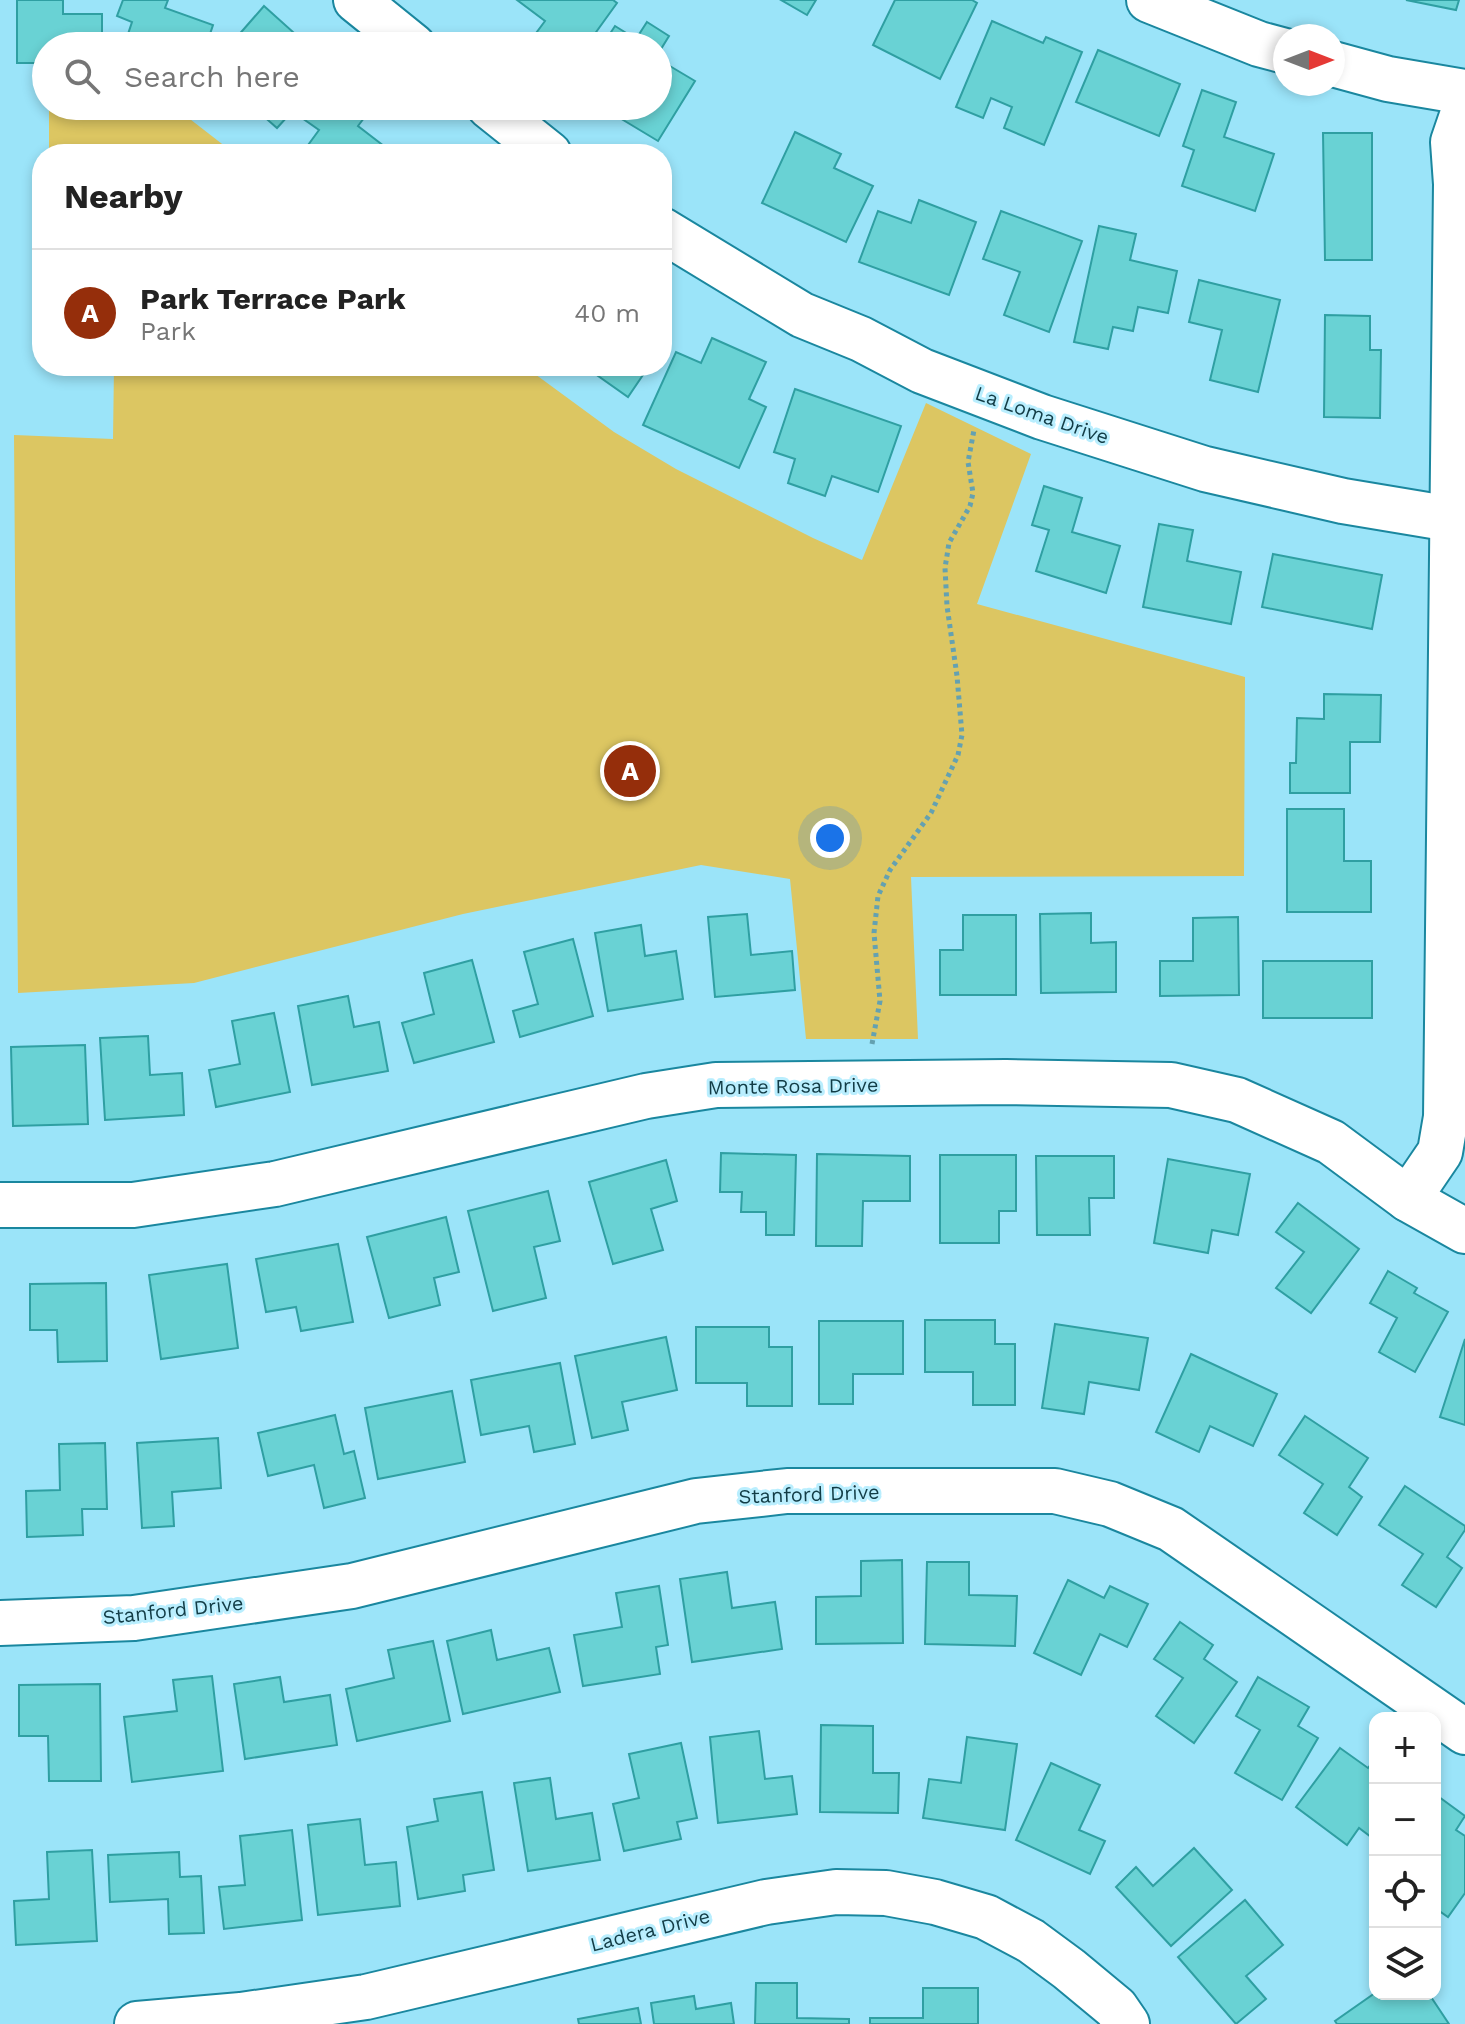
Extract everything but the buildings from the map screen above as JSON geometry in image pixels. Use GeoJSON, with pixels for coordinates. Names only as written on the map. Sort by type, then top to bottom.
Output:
{"type":"FeatureCollection","features":[{"type":"Feature","properties":{"kind":"street"},"geometry":{"type":"LineString","coordinates":[[356,0],[396,32]]}},
{"type":"Feature","properties":{"kind":"street"},"geometry":{"type":"LineString","coordinates":[[1149,0],[1273,48]]}},
{"type":"Feature","properties":{"kind":"street"},"geometry":{"type":"LineString","coordinates":[[1345,67],[1388,79],[1465,92]]}},
{"type":"Feature","properties":{"kind":"street"},"geometry":{"type":"LineString","coordinates":[[1408,1199],[1440,1152],[1446,1117],[1456,184],[1453,142],[1465,107]]}},
{"type":"Feature","properties":{"kind":"street"},"geometry":{"type":"LineString","coordinates":[[506,120],[536,144]]}},
{"type":"Feature","properties":{"kind":"street","name":"La Loma Drive"},"geometry":{"type":"LineString","coordinates":[[672,236],[802,315],[861,339],[922,371],[1042,417],[1205,469],[1343,501],[1451,519]]}},
{"type":"Feature","properties":{"kind":"street","name":"Monte Rosa Drive"},"geometry":{"type":"LineString","coordinates":[[0,1205],[133,1205],[275,1184],[646,1096],[716,1085],[1006,1082],[1171,1085],[1237,1100],[1331,1142],[1408,1199],[1465,1231]]}},
{"type":"Feature","properties":{"kind":"street","name":"Stanford Drive"},"geometry":{"type":"LineString","coordinates":[[0,1623],[134,1618],[352,1586],[696,1501],[787,1491],[1055,1491],[1110,1504],[1171,1529],[1465,1732]]}},
{"type":"Feature","properties":{"kind":"street","name":"Ladera Drive"},"geometry":{"type":"LineString","coordinates":[[137,2024],[241,2015],[366,1997],[766,1902],[836,1892],[886,1893],[935,1902],[986,1917],[1031,1941],[1069,1969],[1116,2008],[1127,2024]]}},
{"type":"Feature","properties":{"kind":"path"},"geometry":{"type":"LineString","coordinates":[[874,1084],[871,1040],[880,1001],[874,933],[878,896],[890,870],[931,813],[958,755],[962,735],[945,568],[949,543],[970,506],[973,493],[969,446],[985,395]]}},
{"type":"Feature","properties":{"kind":"shaded area"},"geometry":{"type":"Polygon","coordinates":[[[49,120],[191,120],[222,144],[49,144],[49,120]]]}},
{"type":"Feature","properties":{"kind":"shaded area"},"geometry":{"type":"Polygon","coordinates":[[[114,376],[538,376],[614,432],[676,469],[862,560],[926,403],[1031,454],[977,604],[1245,677],[1244,876],[911,877],[918,1039],[806,1039],[790,879],[701,865],[463,914],[194,983],[18,993],[14,435],[113,439],[114,376]]]}},
{"type":"Feature","properties":{"kind":"place","name":"Park Terrace Park"},"geometry":{"type":"Point","coordinates":[630,771]}}]}
